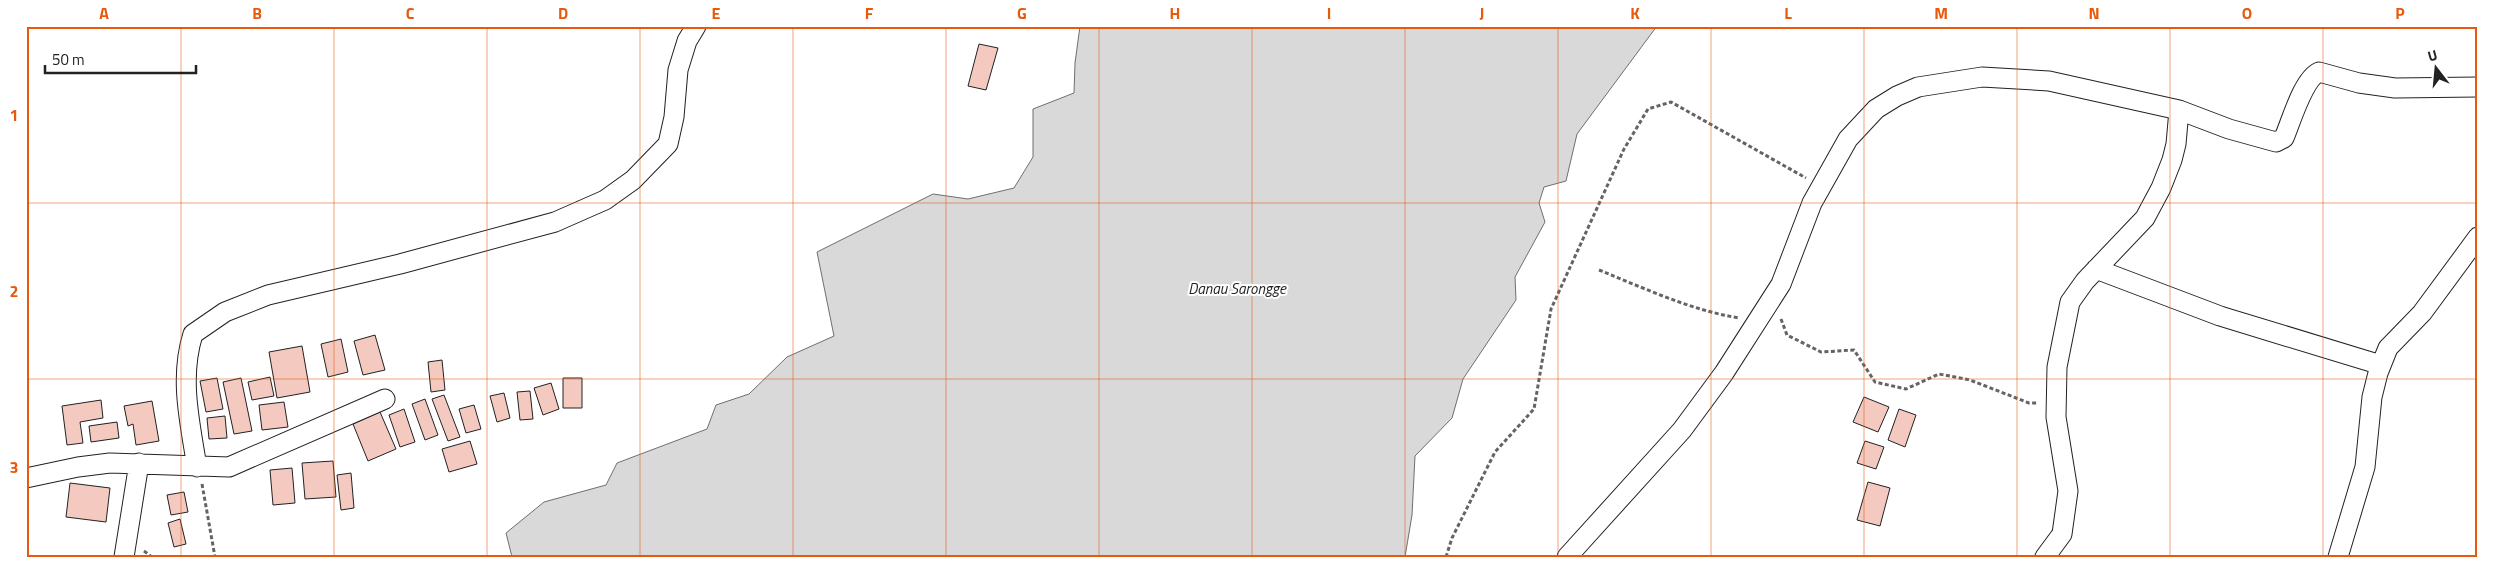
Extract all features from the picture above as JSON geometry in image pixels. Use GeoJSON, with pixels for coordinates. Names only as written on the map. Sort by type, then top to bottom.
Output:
{"type":"FeatureCollection","features":[{"type":"Feature","properties":{"kind":"street"},"geometry":{"type":"LineString","coordinates":[[197,467],[186,388],[186,362],[193,334],[224,312],[268,294],[400,264],[555,222],[605,200],[633,180],[668,144],[674,117],[678,70],[696,26]]}},
{"type":"Feature","properties":{"kind":"street"},"geometry":{"type":"LineString","coordinates":[[1567,557],[1682,430],[1724,373],[1781,284],[1802,229],[1821,187],[1848,139],[1862,121],[1876,109],[1897,96],[1918,87],[1982,77],[2049,81],[2179,110],[2230,129],[2276,142],[2284,138],[2306,87],[2315,74],[2319,72],[2360,83],[2395,88],[2478,86]]}},
{"type":"Feature","properties":{"kind":"street"},"geometry":{"type":"LineString","coordinates":[[2045,557],[2062,534],[2068,491],[2056,417],[2056,402],[2058,367],[2070,302],[2096,269],[2145,218],[2161,188],[2176,144],[2179,110]]}},
{"type":"Feature","properties":{"kind":"street"},"geometry":{"type":"LineString","coordinates":[[2338,557],[2365,467],[2372,398],[2388,348],[2422,313],[2478,237]]}},
{"type":"Feature","properties":{"kind":"street"},"geometry":{"type":"LineString","coordinates":[[2096,269],[2220,316],[2381,365]]}},
{"type":"Feature","properties":{"kind":"street"},"geometry":{"type":"LineString","coordinates":[[26,478],[78,467],[140,463],[197,467],[229,466],[386,399]]}},
{"type":"Feature","properties":{"kind":"street"},"geometry":{"type":"LineString","coordinates":[[124,557],[140,463]]}},
{"type":"Feature","properties":{"kind":"path"},"geometry":{"type":"LineString","coordinates":[[1446,557],[1452,538],[1496,452],[1534,409],[1551,309],[1624,149],[1648,109],[1671,102],[1821,187]]}},
{"type":"Feature","properties":{"kind":"path"},"geometry":{"type":"LineString","coordinates":[[1599,270],[1718,315],[1756,323]]}},
{"type":"Feature","properties":{"kind":"path"},"geometry":{"type":"LineString","coordinates":[[1773,297],[1788,336],[1821,352],[1854,350],[1875,382],[1906,389],[1939,374],[1970,380],[2030,403],[2056,402]]}},
{"type":"Feature","properties":{"kind":"path"},"geometry":{"type":"LineString","coordinates":[[197,467],[215,557]]}},
{"type":"Feature","properties":{"kind":"water","name":"Danau Sarongge"},"geometry":{"type":"Polygon","coordinates":[[[1080,26],[1657,26],[1577,134],[1566,181],[1544,187],[1539,203],[1545,222],[1515,277],[1516,300],[1463,379],[1452,418],[1415,456],[1412,515],[1405,557],[512,557],[506,533],[544,502],[606,485],[617,463],[707,429],[716,405],[749,394],[787,357],[834,336],[817,252],[933,194],[968,199],[1014,188],[1033,157],[1033,109],[1074,93],[1075,63],[1080,26]]]}},
{"type":"Feature","properties":{"kind":"building"},"geometry":{"type":"Polygon","coordinates":[[[979,44],[998,48],[986,90],[968,86],[979,44]]]}},
{"type":"Feature","properties":{"kind":"building"},"geometry":{"type":"Polygon","coordinates":[[[375,335],[385,370],[363,375],[354,341],[375,335]]]}},
{"type":"Feature","properties":{"kind":"building"},"geometry":{"type":"Polygon","coordinates":[[[341,339],[348,372],[328,377],[321,344],[341,339]]]}},
{"type":"Feature","properties":{"kind":"building"},"geometry":{"type":"Polygon","coordinates":[[[302,346],[310,392],[277,398],[269,352],[302,346]]]}},
{"type":"Feature","properties":{"kind":"building"},"geometry":{"type":"Polygon","coordinates":[[[442,360],[445,390],[431,392],[428,362],[442,360]]]}},
{"type":"Feature","properties":{"kind":"building"},"geometry":{"type":"Polygon","coordinates":[[[270,377],[274,396],[252,400],[248,382],[270,377]]]}},
{"type":"Feature","properties":{"kind":"building"},"geometry":{"type":"Polygon","coordinates":[[[217,378],[223,409],[206,412],[200,381],[217,378]]]}},
{"type":"Feature","properties":{"kind":"building"},"geometry":{"type":"Polygon","coordinates":[[[241,378],[252,431],[234,434],[223,382],[241,378]]]}},
{"type":"Feature","properties":{"kind":"building"},"geometry":{"type":"Polygon","coordinates":[[[563,378],[582,378],[582,408],[563,408],[563,378]]]}},
{"type":"Feature","properties":{"kind":"building"},"geometry":{"type":"Polygon","coordinates":[[[551,383],[559,409],[543,415],[534,388],[551,383]]]}},
{"type":"Feature","properties":{"kind":"building"},"geometry":{"type":"Polygon","coordinates":[[[530,391],[533,419],[520,420],[517,392],[530,391]]]}},
{"type":"Feature","properties":{"kind":"building"},"geometry":{"type":"Polygon","coordinates":[[[504,393],[510,418],[497,422],[490,396],[504,393]]]}},
{"type":"Feature","properties":{"kind":"building"},"geometry":{"type":"Polygon","coordinates":[[[444,395],[460,437],[448,441],[432,399],[444,395]]]}},
{"type":"Feature","properties":{"kind":"building"},"geometry":{"type":"Polygon","coordinates":[[[1864,397],[1889,407],[1878,432],[1853,422],[1864,397]]]}},
{"type":"Feature","properties":{"kind":"building"},"geometry":{"type":"Polygon","coordinates":[[[425,399],[438,435],[425,440],[412,404],[425,399]]]}},
{"type":"Feature","properties":{"kind":"building"},"geometry":{"type":"Polygon","coordinates":[[[101,400],[103,418],[80,422],[83,443],[67,445],[62,406],[101,400]]]}},
{"type":"Feature","properties":{"kind":"building"},"geometry":{"type":"Polygon","coordinates":[[[152,401],[159,441],[136,445],[133,424],[128,426],[124,406],[152,401]]]}},
{"type":"Feature","properties":{"kind":"building"},"geometry":{"type":"Polygon","coordinates":[[[284,402],[288,427],[262,430],[259,405],[284,402]]]}},
{"type":"Feature","properties":{"kind":"building"},"geometry":{"type":"Polygon","coordinates":[[[474,405],[481,429],[466,433],[459,409],[474,405]]]}},
{"type":"Feature","properties":{"kind":"building"},"geometry":{"type":"Polygon","coordinates":[[[404,409],[415,442],[400,447],[389,415],[404,409]]]}},
{"type":"Feature","properties":{"kind":"building"},"geometry":{"type":"Polygon","coordinates":[[[1899,409],[1916,415],[1905,447],[1888,440],[1899,409]]]}},
{"type":"Feature","properties":{"kind":"building"},"geometry":{"type":"Polygon","coordinates":[[[380,412],[396,449],[368,461],[353,424],[380,412]]]}},
{"type":"Feature","properties":{"kind":"building"},"geometry":{"type":"Polygon","coordinates":[[[225,416],[227,438],[209,439],[207,418],[225,416]]]}},
{"type":"Feature","properties":{"kind":"building"},"geometry":{"type":"Polygon","coordinates":[[[117,422],[119,438],[91,442],[89,426],[117,422]]]}},
{"type":"Feature","properties":{"kind":"building"},"geometry":{"type":"Polygon","coordinates":[[[470,441],[477,464],[449,472],[442,449],[470,441]]]}},
{"type":"Feature","properties":{"kind":"building"},"geometry":{"type":"Polygon","coordinates":[[[1865,441],[1884,447],[1876,469],[1857,463],[1865,441]]]}},
{"type":"Feature","properties":{"kind":"building"},"geometry":{"type":"Polygon","coordinates":[[[333,461],[336,497],[305,499],[302,463],[333,461]]]}},
{"type":"Feature","properties":{"kind":"building"},"geometry":{"type":"Polygon","coordinates":[[[292,468],[295,503],[273,505],[270,470],[292,468]]]}},
{"type":"Feature","properties":{"kind":"building"},"geometry":{"type":"Polygon","coordinates":[[[351,473],[354,508],[341,510],[337,475],[351,473]]]}},
{"type":"Feature","properties":{"kind":"building"},"geometry":{"type":"Polygon","coordinates":[[[1868,482],[1890,488],[1880,526],[1857,520],[1868,482]]]}},
{"type":"Feature","properties":{"kind":"building"},"geometry":{"type":"Polygon","coordinates":[[[70,483],[110,488],[106,522],[66,517],[70,483]]]}},
{"type":"Feature","properties":{"kind":"building"},"geometry":{"type":"Polygon","coordinates":[[[184,492],[188,512],[171,515],[167,495],[184,492]]]}},
{"type":"Feature","properties":{"kind":"building"},"geometry":{"type":"Polygon","coordinates":[[[180,519],[186,544],[174,547],[168,523],[180,519]]]}}]}
